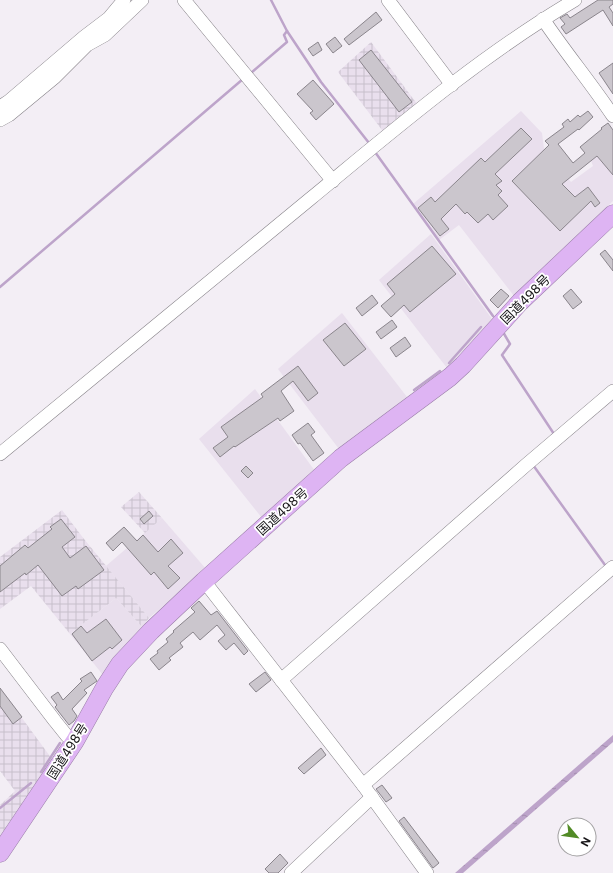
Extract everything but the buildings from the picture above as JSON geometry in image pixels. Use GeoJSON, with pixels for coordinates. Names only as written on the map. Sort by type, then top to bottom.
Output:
{"type":"FeatureCollection","features":[{"type":"Feature","properties":{"kind":"highway","name":"国道498号"},"geometry":{"type":"LineString","coordinates":[[0,853],[75,741],[105,687],[120,664],[151,631],[204,580],[341,458],[450,377],[463,365],[520,302],[613,214]]}},
{"type":"Feature","properties":{"kind":"street"},"geometry":{"type":"LineString","coordinates":[[0,107],[108,18],[124,0]]}},
{"type":"Feature","properties":{"kind":"street"},"geometry":{"type":"LineString","coordinates":[[0,120],[9,115],[55,77],[88,45],[106,35],[142,0]]}},
{"type":"Feature","properties":{"kind":"street"},"geometry":{"type":"LineString","coordinates":[[184,0],[333,181]]}},
{"type":"Feature","properties":{"kind":"street"},"geometry":{"type":"LineString","coordinates":[[388,0],[452,85]]}},
{"type":"Feature","properties":{"kind":"street"},"geometry":{"type":"LineString","coordinates":[[0,454],[452,85],[543,19],[575,0]]}},
{"type":"Feature","properties":{"kind":"street"},"geometry":{"type":"LineString","coordinates":[[543,19],[560,45],[590,83],[613,116]]}},
{"type":"Feature","properties":{"kind":"street"},"geometry":{"type":"LineString","coordinates":[[281,680],[526,465],[613,391]]}},
{"type":"Feature","properties":{"kind":"street"},"geometry":{"type":"LineString","coordinates":[[363,785],[613,567]]}},
{"type":"Feature","properties":{"kind":"street"},"geometry":{"type":"LineString","coordinates":[[204,580],[363,785],[427,873]]}},
{"type":"Feature","properties":{"kind":"street"},"geometry":{"type":"LineString","coordinates":[[0,649],[67,736],[75,741]]}},
{"type":"Feature","properties":{"kind":"street"},"geometry":{"type":"LineString","coordinates":[[291,873],[372,797]]}},
{"type":"Feature","properties":{"kind":"shaded area"},"geometry":{"type":"Polygon","coordinates":[[[371,42],[420,108],[385,134],[338,72],[371,42]]]}},
{"type":"Feature","properties":{"kind":"shaded area"},"geometry":{"type":"Polygon","coordinates":[[[521,111],[542,133],[544,149],[571,182],[593,166],[591,161],[613,142],[613,201],[514,296],[459,225],[439,240],[413,204],[521,111]]]}},
{"type":"Feature","properties":{"kind":"shaded area"},"geometry":{"type":"Polygon","coordinates":[[[431,234],[492,319],[447,368],[379,280],[431,234]]]}},
{"type":"Feature","properties":{"kind":"shaded area"},"geometry":{"type":"Polygon","coordinates":[[[342,313],[407,397],[339,449],[278,369],[342,313]]]}},
{"type":"Feature","properties":{"kind":"shaded area"},"geometry":{"type":"Polygon","coordinates":[[[255,389],[315,471],[262,518],[199,439],[255,389]]]}},
{"type":"Feature","properties":{"kind":"shaded area"},"geometry":{"type":"Polygon","coordinates":[[[139,492],[162,518],[145,533],[121,507],[139,492]]]}},
{"type":"Feature","properties":{"kind":"shaded area"},"geometry":{"type":"Polygon","coordinates":[[[62,510],[149,618],[142,627],[116,598],[70,634],[31,586],[0,609],[0,557],[62,510]]]}},
{"type":"Feature","properties":{"kind":"shaded area"},"geometry":{"type":"Polygon","coordinates":[[[162,518],[206,569],[149,618],[106,566],[162,518]]]}},
{"type":"Feature","properties":{"kind":"shaded area"},"geometry":{"type":"Polygon","coordinates":[[[116,598],[142,627],[103,675],[70,634],[116,598]]]}},
{"type":"Feature","properties":{"kind":"shaded area"},"geometry":{"type":"Polygon","coordinates":[[[0,688],[52,759],[0,840],[0,805],[15,791],[0,771],[0,688]]]}},
{"type":"Feature","properties":{"kind":"water"},"geometry":{"type":"Polygon","coordinates":[[[613,735],[613,742],[463,873],[455,873],[613,735]]]}},
{"type":"Feature","properties":{"kind":"waterway"},"geometry":{"type":"LineString","coordinates":[[271,0],[287,31],[321,82],[369,143]]}},
{"type":"Feature","properties":{"kind":"waterway"},"geometry":{"type":"LineString","coordinates":[[251,73],[287,42],[284,35],[287,31]]}},
{"type":"Feature","properties":{"kind":"waterway"},"geometry":{"type":"LineString","coordinates":[[0,287],[243,79]]}},
{"type":"Feature","properties":{"kind":"waterway"},"geometry":{"type":"LineString","coordinates":[[375,152],[493,316]]}},
{"type":"Feature","properties":{"kind":"waterway"},"geometry":{"type":"LineString","coordinates":[[449,363],[481,327]]}},
{"type":"Feature","properties":{"kind":"waterway"},"geometry":{"type":"LineString","coordinates":[[503,332],[510,344],[502,355],[554,434],[552,435]]}},
{"type":"Feature","properties":{"kind":"waterway"},"geometry":{"type":"LineString","coordinates":[[414,390],[440,371]]}},
{"type":"Feature","properties":{"kind":"waterway"},"geometry":{"type":"LineString","coordinates":[[533,465],[605,565]]}},
{"type":"Feature","properties":{"kind":"waterway"},"geometry":{"type":"LineString","coordinates":[[41,772],[60,743]]}},
{"type":"Feature","properties":{"kind":"waterway"},"geometry":{"type":"LineString","coordinates":[[0,808],[31,783]]}}]}
